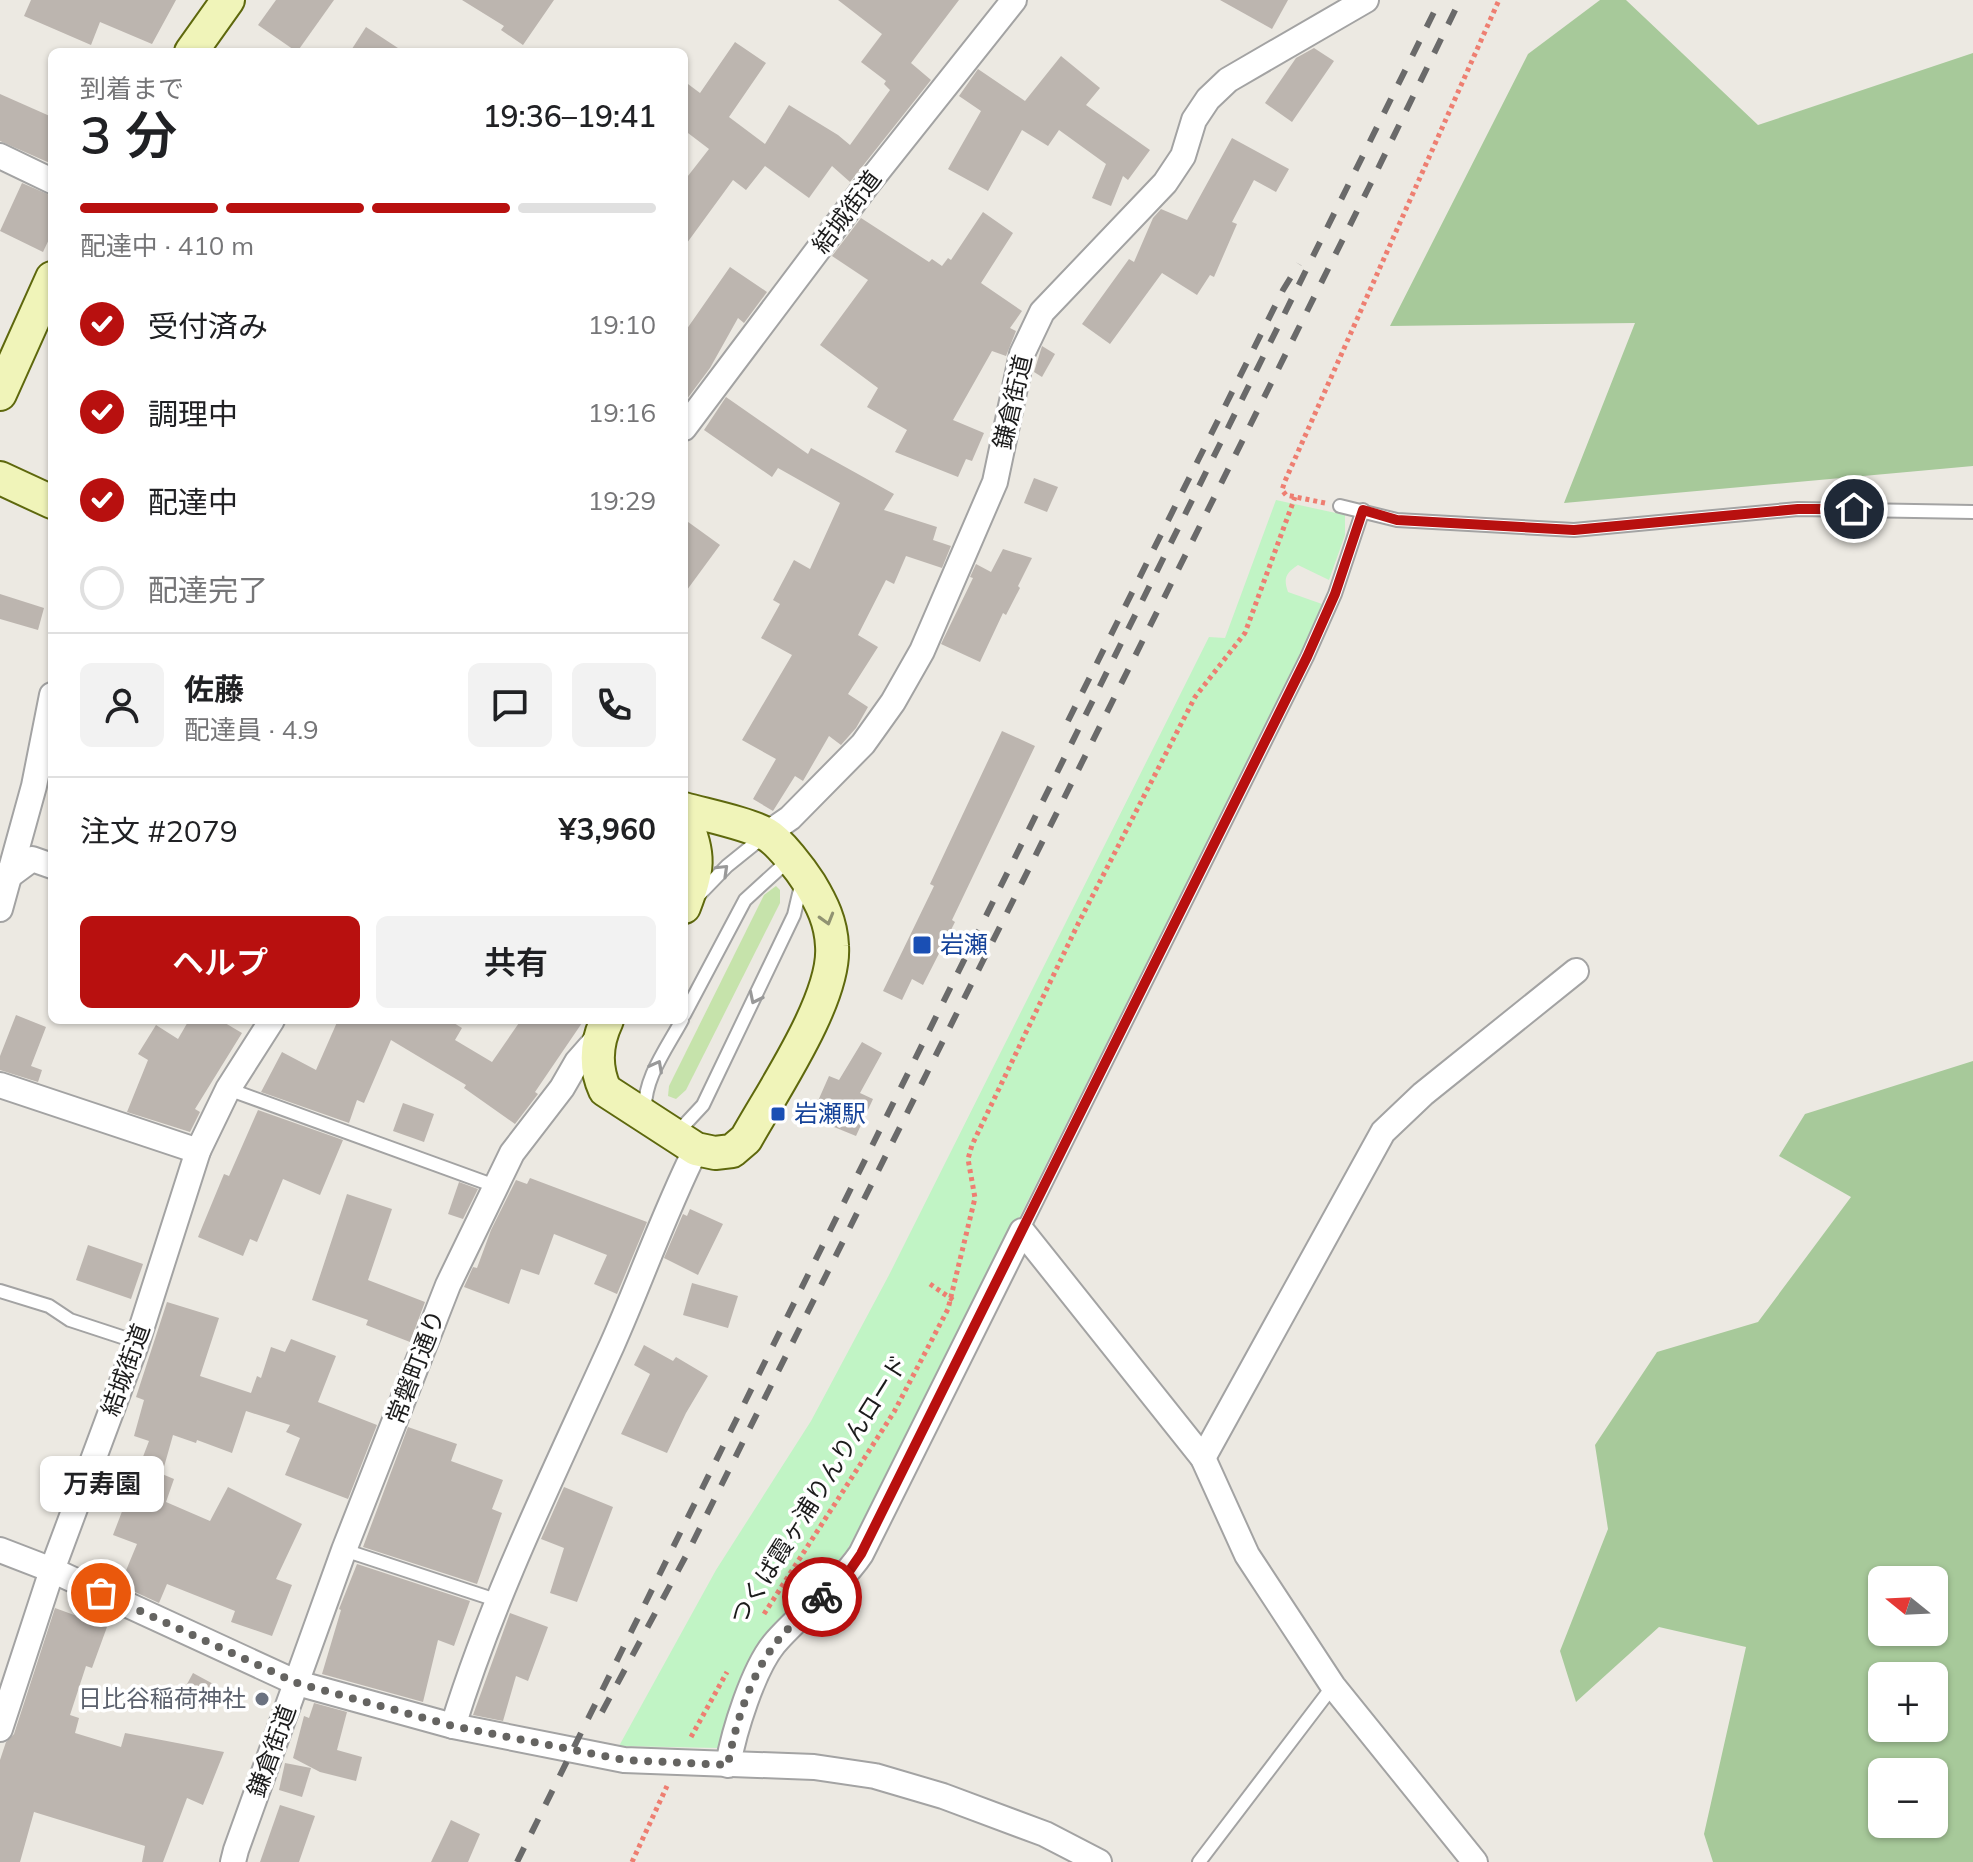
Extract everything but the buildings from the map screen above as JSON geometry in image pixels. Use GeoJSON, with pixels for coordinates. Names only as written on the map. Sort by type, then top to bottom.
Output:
{"type":"FeatureCollection","features":[{"type":"Feature","properties":{"kind":"street"},"geometry":{"type":"LineString","coordinates":[[194,48],[228,0]]}},
{"type":"Feature","properties":{"kind":"street","name":"結城街道"},"geometry":{"type":"LineString","coordinates":[[688,418],[1014,0]]}},
{"type":"Feature","properties":{"kind":"street","name":"鎌倉街道"},"geometry":{"type":"LineString","coordinates":[[767,834],[790,818],[863,744],[893,702],[922,651],[995,482],[1022,354],[1042,312],[1165,183],[1183,156],[1194,120],[1208,99],[1228,80],[1366,0]]}},
{"type":"Feature","properties":{"kind":"street"},"geometry":{"type":"LineString","coordinates":[[0,156],[48,179]]}},
{"type":"Feature","properties":{"kind":"street"},"geometry":{"type":"LineString","coordinates":[[0,394],[48,287]]}},
{"type":"Feature","properties":{"kind":"street"},"geometry":{"type":"LineString","coordinates":[[0,478],[48,500]]}},
{"type":"Feature","properties":{"kind":"street"},"geometry":{"type":"LineString","coordinates":[[0,909],[4,874],[34,786],[48,715]]}},
{"type":"Feature","properties":{"kind":"street"},"geometry":{"type":"LineString","coordinates":[[562,1088],[605,1090],[685,1142],[715,1153],[732,1151],[746,1139],[805,1034],[825,989],[833,949],[823,905],[797,866],[767,834],[688,810]]}},
{"type":"Feature","properties":{"kind":"street"},"geometry":{"type":"LineString","coordinates":[[688,827],[695,842],[697,866],[688,896]]}},
{"type":"Feature","properties":{"kind":"street"},"geometry":{"type":"LineString","coordinates":[[4,874],[32,859],[48,865]]}},
{"type":"Feature","properties":{"kind":"street"},"geometry":{"type":"LineString","coordinates":[[1203,1458],[1383,1132],[1423,1094],[1576,971]]}},
{"type":"Feature","properties":{"kind":"street","name":"結城街道"},"geometry":{"type":"LineString","coordinates":[[0,1729],[52,1570],[137,1342],[198,1151],[228,1089],[269,1024]]}},
{"type":"Feature","properties":{"kind":"street"},"geometry":{"type":"LineString","coordinates":[[603,1028],[597,1059],[599,1078],[605,1090]]}},
{"type":"Feature","properties":{"kind":"street","name":"常磐町通り"},"geometry":{"type":"LineString","coordinates":[[344,1550],[448,1285],[495,1186],[512,1153],[603,1028]]}},
{"type":"Feature","properties":{"kind":"street"},"geometry":{"type":"LineString","coordinates":[[0,1085],[198,1151]]}},
{"type":"Feature","properties":{"kind":"street"},"geometry":{"type":"LineString","coordinates":[[453,1726],[474,1657],[496,1600],[632,1301],[675,1191],[685,1142]]}},
{"type":"Feature","properties":{"kind":"street"},"geometry":{"type":"LineString","coordinates":[[728,1765],[733,1736],[763,1661],[774,1644],[850,1570],[861,1554],[1022,1231],[1203,1458],[1247,1555],[1333,1686],[1475,1862]]}},
{"type":"Feature","properties":{"kind":"street"},"geometry":{"type":"LineString","coordinates":[[0,1550],[52,1570],[297,1683],[453,1726],[624,1760],[814,1767],[875,1776],[943,1796],[1045,1834],[1099,1862]]}},
{"type":"Feature","properties":{"kind":"street","name":"鎌倉街道"},"geometry":{"type":"LineString","coordinates":[[233,1862],[344,1550]]}},
{"type":"Feature","properties":{"kind":"lane"},"geometry":{"type":"LineString","coordinates":[[1340,506],[1397,520],[1574,530],[1798,509],[1973,512]]}},
{"type":"Feature","properties":{"kind":"lane"},"geometry":{"type":"LineString","coordinates":[[1022,1231],[1307,657],[1335,594],[1363,510]]}},
{"type":"Feature","properties":{"kind":"lane"},"geometry":{"type":"LineString","coordinates":[[688,905],[727,866],[767,834]]}},
{"type":"Feature","properties":{"kind":"lane"},"geometry":{"type":"LineString","coordinates":[[688,1008],[745,900],[797,866]]}},
{"type":"Feature","properties":{"kind":"lane"},"geometry":{"type":"LineString","coordinates":[[685,1142],[794,915],[797,866]]}},
{"type":"Feature","properties":{"kind":"lane"},"geometry":{"type":"LineString","coordinates":[[646,1115],[644,1098],[649,1081],[680,1024]]}},
{"type":"Feature","properties":{"kind":"lane"},"geometry":{"type":"LineString","coordinates":[[228,1089],[495,1186]]}},
{"type":"Feature","properties":{"kind":"lane"},"geometry":{"type":"LineString","coordinates":[[0,1291],[49,1306],[70,1320],[137,1342]]}},
{"type":"Feature","properties":{"kind":"lane"},"geometry":{"type":"LineString","coordinates":[[344,1550],[496,1600]]}},
{"type":"Feature","properties":{"kind":"lane"},"geometry":{"type":"LineString","coordinates":[[1199,1862],[1333,1686]]}},
{"type":"Feature","properties":{"kind":"path"},"geometry":{"type":"LineString","coordinates":[[1340,506],[1286,495],[1282,490],[1499,0]]}},
{"type":"Feature","properties":{"kind":"path","name":"つくば霞ヶ浦りんりんロード"},"geometry":{"type":"LineString","coordinates":[[760,1620],[894,1412],[952,1300],[975,1198],[968,1159],[972,1145],[1078,924],[1195,697],[1245,633],[1295,497]]}},
{"type":"Feature","properties":{"kind":"path","name":"つくば霞ヶ浦りんりんロード"},"geometry":{"type":"LineString","coordinates":[[690,1739],[734,1660]]}},
{"type":"Feature","properties":{"kind":"path"},"geometry":{"type":"LineString","coordinates":[[632,1862],[665,1790]]}},
{"type":"Feature","properties":{"kind":"green space"},"geometry":{"type":"Polygon","coordinates":[[[1600,0],[1626,0],[1758,125],[1973,53],[1973,466],[1564,503],[1635,323],[1390,326],[1528,54],[1600,0]]]}},
{"type":"Feature","properties":{"kind":"green space"},"geometry":{"type":"Polygon","coordinates":[[[1276,500],[1345,515],[1345,535],[1329,580],[1298,565],[1286,579],[1288,592],[1322,604],[1301,654],[977,1302],[847,1550],[756,1654],[719,1748],[619,1746],[716,1570],[811,1421],[889,1275],[1209,637],[1225,638],[1276,500]]]}},
{"type":"Feature","properties":{"kind":"green space"},"geometry":{"type":"Polygon","coordinates":[[[776,886],[780,890],[780,903],[686,1090],[676,1099],[668,1096],[669,1086],[764,895],[776,886]]]}},
{"type":"Feature","properties":{"kind":"green space"},"geometry":{"type":"Polygon","coordinates":[[[1973,1061],[1973,1862],[1713,1862],[1704,1834],[1746,1647],[1659,1627],[1576,1702],[1560,1651],[1608,1529],[1595,1445],[1657,1352],[1758,1322],[1851,1197],[1779,1156],[1805,1114],[1973,1061]]]}},
{"type":"Feature","properties":{"kind":"railway"},"geometry":{"type":"LineString","coordinates":[[517,1862],[1440,0]]}},
{"type":"Feature","properties":{"kind":"railway"},"geometry":{"type":"LineString","coordinates":[[602,1712],[688,1552],[1460,0]]}},
{"type":"Feature","properties":{"kind":"railway"},"geometry":{"type":"LineString","coordinates":[[1068,721],[1283,290],[1299,264]]}},
{"type":"Feature","properties":{"kind":"way so far"},"geometry":{"type":"LineString","coordinates":[[101,1593],[297,1683],[453,1726],[624,1760],[728,1765],[733,1736],[763,1661],[774,1644],[822,1597]]}},
{"type":"Feature","properties":{"kind":"place","name":"岩瀬"},"geometry":{"type":"Point","coordinates":[922,945]}},
{"type":"Feature","properties":{"kind":"place","name":"岩瀬駅"},"geometry":{"type":"Point","coordinates":[778,1114]}},
{"type":"Feature","properties":{"kind":"place","name":"万寿園"},"geometry":{"type":"Point","coordinates":[101,1593]}},
{"type":"Feature","properties":{"kind":"place","name":"日比谷稲荷神社"},"geometry":{"type":"Point","coordinates":[262,1699]}},
{"type":"Feature","properties":{"kind":"route"},"geometry":{"type":"LineString","coordinates":[[822,1597],[850,1570],[861,1554],[1307,657],[1335,594],[1363,510],[1397,520],[1574,530],[1798,509],[1854,509]]}}]}
